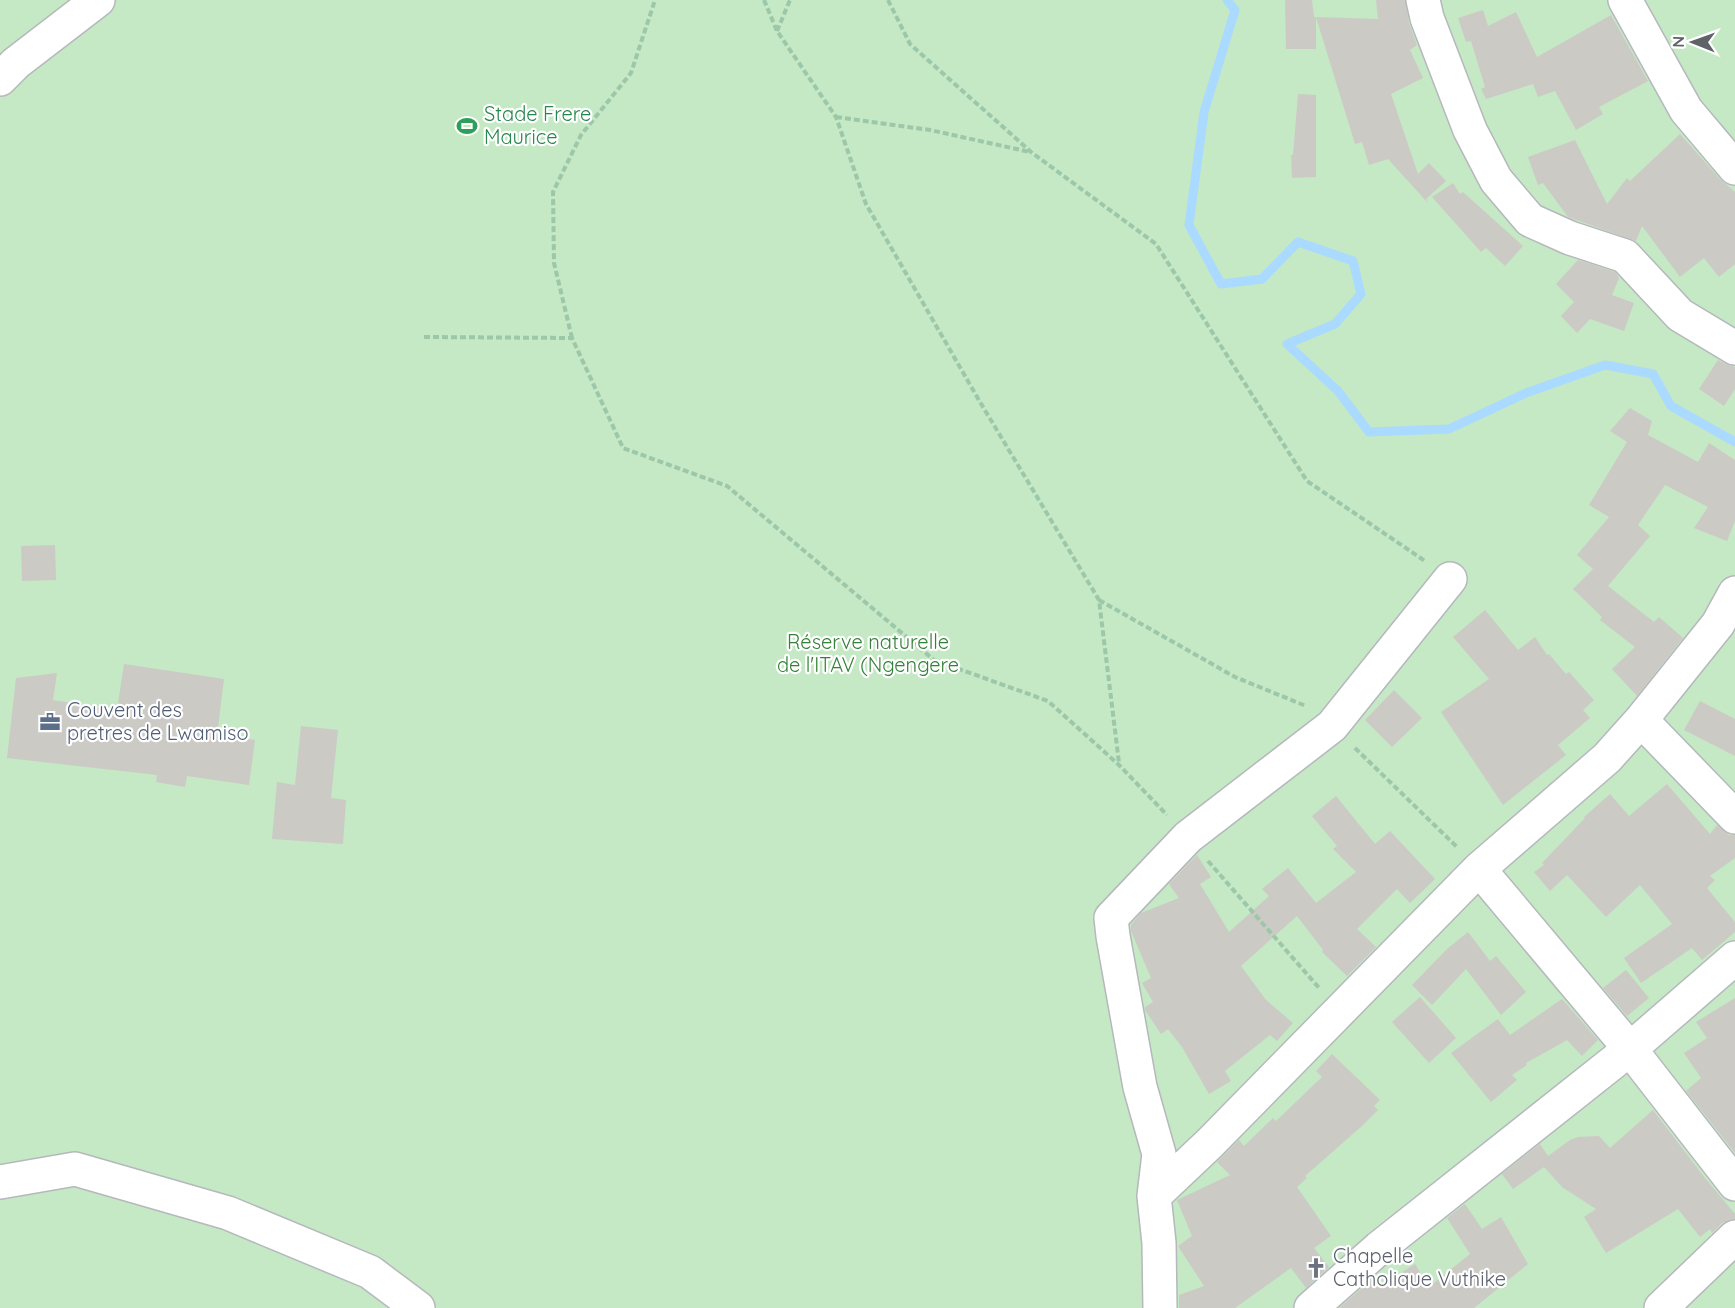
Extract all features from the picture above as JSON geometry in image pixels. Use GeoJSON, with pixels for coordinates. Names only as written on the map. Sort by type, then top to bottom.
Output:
{"type":"FeatureCollection","features":[{"type":"Feature","properties":{"kind":"street"},"geometry":{"type":"LineString","coordinates":[[0,79],[16,63],[98,0]]}},
{"type":"Feature","properties":{"kind":"street"},"geometry":{"type":"LineString","coordinates":[[1423,0],[1426,18],[1470,130],[1496,180],[1530,220],[1570,238],[1625,256],[1680,315],[1735,348]]}},
{"type":"Feature","properties":{"kind":"street"},"geometry":{"type":"LineString","coordinates":[[1625,0],[1686,110],[1735,168]]}},
{"type":"Feature","properties":{"kind":"street"},"geometry":{"type":"LineString","coordinates":[[1160,1308],[1154,1196],[1159,1154],[1140,1087],[1111,918],[1188,837],[1332,726],[1450,579]]}},
{"type":"Feature","properties":{"kind":"street"},"geometry":{"type":"LineString","coordinates":[[1154,1196],[1210,1143],[1479,869],[1607,758],[1641,720],[1718,624],[1735,593]]}},
{"type":"Feature","properties":{"kind":"street"},"geometry":{"type":"LineString","coordinates":[[1641,720],[1735,817]]}},
{"type":"Feature","properties":{"kind":"street"},"geometry":{"type":"LineString","coordinates":[[1479,869],[1630,1049],[1735,1184]]}},
{"type":"Feature","properties":{"kind":"street"},"geometry":{"type":"LineString","coordinates":[[1311,1308],[1379,1248],[1630,1049],[1735,958]]}},
{"type":"Feature","properties":{"kind":"street"},"geometry":{"type":"LineString","coordinates":[[0,1182],[75,1169],[228,1213],[370,1272],[418,1308]]}},
{"type":"Feature","properties":{"kind":"street"},"geometry":{"type":"LineString","coordinates":[[1661,1308],[1735,1237]]}},
{"type":"Feature","properties":{"kind":"path"},"geometry":{"type":"LineString","coordinates":[[655,0],[631,73],[581,135],[553,192],[554,263],[572,338],[623,448],[726,486],[934,660],[1048,701],[1119,765],[1188,837],[1340,1012]]}},
{"type":"Feature","properties":{"kind":"path"},"geometry":{"type":"LineString","coordinates":[[764,0],[777,31],[836,117],[866,204],[980,402],[1099,600],[1119,765]]}},
{"type":"Feature","properties":{"kind":"path"},"geometry":{"type":"LineString","coordinates":[[777,31],[790,0]]}},
{"type":"Feature","properties":{"kind":"path"},"geometry":{"type":"LineString","coordinates":[[888,0],[910,44],[1031,152],[1156,244],[1307,481],[1450,579]]}},
{"type":"Feature","properties":{"kind":"path"},"geometry":{"type":"LineString","coordinates":[[836,117],[930,130],[1031,152]]}},
{"type":"Feature","properties":{"kind":"path"},"geometry":{"type":"LineString","coordinates":[[424,337],[572,338]]}},
{"type":"Feature","properties":{"kind":"green space","name":"Réserve naturelle de l'ITAV (Ngengere"},"geometry":{"type":"Polygon","coordinates":[[[0,0],[1735,0],[1735,1308],[0,1308],[0,0]]]}},
{"type":"Feature","properties":{"kind":"building"},"geometry":{"type":"Polygon","coordinates":[[[1285,0],[1312,0],[1314,17],[1316,17],[1316,49],[1286,49],[1285,0]]]}},
{"type":"Feature","properties":{"kind":"building"},"geometry":{"type":"Polygon","coordinates":[[[1376,0],[1405,0],[1409,23],[1417,45],[1410,50],[1423,78],[1391,94],[1418,174],[1429,163],[1446,181],[1426,199],[1428,203],[1388,159],[1369,165],[1362,142],[1355,144],[1316,17],[1378,19],[1376,0]]]}},
{"type":"Feature","properties":{"kind":"building"},"geometry":{"type":"Polygon","coordinates":[[[1483,10],[1488,26],[1516,12],[1537,57],[1611,15],[1648,81],[1599,107],[1603,114],[1576,130],[1555,91],[1538,97],[1533,84],[1486,99],[1481,89],[1485,87],[1471,41],[1466,42],[1458,18],[1483,10]]]}},
{"type":"Feature","properties":{"kind":"building"},"geometry":{"type":"Polygon","coordinates":[[[1298,94],[1316,95],[1316,177],[1292,178],[1291,155],[1293,155],[1298,94]]]}},
{"type":"Feature","properties":{"kind":"building"},"geometry":{"type":"Polygon","coordinates":[[[1680,134],[1721,180],[1735,192],[1735,264],[1719,277],[1704,258],[1680,277],[1642,226],[1636,241],[1568,217],[1543,183],[1538,185],[1528,157],[1575,140],[1607,204],[1627,178],[1630,181],[1680,134]]]}},
{"type":"Feature","properties":{"kind":"building"},"geometry":{"type":"Polygon","coordinates":[[[1453,183],[1460,194],[1463,192],[1523,246],[1505,266],[1486,248],[1481,252],[1432,197],[1453,183]]]}},
{"type":"Feature","properties":{"kind":"building"},"geometry":{"type":"Polygon","coordinates":[[[1578,260],[1615,272],[1619,278],[1612,295],[1634,303],[1624,331],[1590,319],[1577,333],[1561,316],[1574,302],[1556,284],[1578,260]]]}},
{"type":"Feature","properties":{"kind":"building"},"geometry":{"type":"Polygon","coordinates":[[[1718,360],[1735,367],[1735,389],[1724,406],[1699,389],[1718,360]]]}},
{"type":"Feature","properties":{"kind":"building"},"geometry":{"type":"Polygon","coordinates":[[[1630,408],[1652,421],[1648,435],[1698,462],[1709,443],[1735,460],[1735,521],[1727,541],[1694,528],[1708,507],[1665,485],[1638,525],[1650,536],[1608,586],[1654,622],[1659,617],[1683,638],[1637,696],[1612,669],[1635,647],[1600,620],[1602,617],[1573,589],[1593,569],[1577,555],[1609,517],[1589,505],[1627,442],[1610,431],[1630,408]]]}},
{"type":"Feature","properties":{"kind":"building"},"geometry":{"type":"Polygon","coordinates":[[[55,545],[56,580],[22,581],[21,546],[55,545]]]}},
{"type":"Feature","properties":{"kind":"building"},"geometry":{"type":"Polygon","coordinates":[[[1485,610],[1518,650],[1535,637],[1547,655],[1549,654],[1566,674],[1569,672],[1594,700],[1583,710],[1590,718],[1558,745],[1566,755],[1503,805],[1441,712],[1489,679],[1453,637],[1485,610]]]}},
{"type":"Feature","properties":{"kind":"building"},"geometry":{"type":"Polygon","coordinates":[[[124,664],[224,679],[217,735],[255,740],[249,785],[187,776],[185,787],[156,782],[157,775],[7,758],[16,678],[57,673],[53,700],[117,710],[124,664]]]}},
{"type":"Feature","properties":{"kind":"building"},"geometry":{"type":"Polygon","coordinates":[[[1394,690],[1422,718],[1392,747],[1365,720],[1394,690]]]}},
{"type":"Feature","properties":{"kind":"building"},"geometry":{"type":"Polygon","coordinates":[[[1700,701],[1735,719],[1735,756],[1684,730],[1700,701]]]}},
{"type":"Feature","properties":{"kind":"building"},"geometry":{"type":"Polygon","coordinates":[[[301,726],[338,730],[331,798],[346,800],[343,844],[272,839],[277,782],[295,785],[301,726]]]}},
{"type":"Feature","properties":{"kind":"building"},"geometry":{"type":"Polygon","coordinates":[[[1667,784],[1710,834],[1717,825],[1729,835],[1735,835],[1735,858],[1710,876],[1715,880],[1707,888],[1735,922],[1735,932],[1702,960],[1692,948],[1641,983],[1624,958],[1672,924],[1640,885],[1606,917],[1567,875],[1550,891],[1534,872],[1544,865],[1542,863],[1584,817],[1610,794],[1629,816],[1667,784]]]}},
{"type":"Feature","properties":{"kind":"building"},"geometry":{"type":"Polygon","coordinates":[[[1336,796],[1375,844],[1390,831],[1435,879],[1410,903],[1397,889],[1357,929],[1376,947],[1347,976],[1322,952],[1323,950],[1297,916],[1241,966],[1266,1000],[1293,1023],[1277,1041],[1270,1035],[1225,1071],[1231,1081],[1209,1094],[1182,1047],[1168,1029],[1161,1034],[1145,1010],[1145,1007],[1153,1002],[1142,983],[1151,978],[1131,931],[1131,925],[1141,913],[1179,898],[1169,884],[1197,855],[1211,877],[1200,884],[1229,932],[1269,896],[1262,889],[1288,868],[1316,903],[1356,872],[1333,849],[1337,846],[1312,816],[1336,796]]]}},
{"type":"Feature","properties":{"kind":"building"},"geometry":{"type":"Polygon","coordinates":[[[1468,932],[1490,961],[1496,956],[1526,992],[1501,1015],[1466,969],[1432,1005],[1412,985],[1447,949],[1468,932]]]}},
{"type":"Feature","properties":{"kind":"building"},"geometry":{"type":"Polygon","coordinates":[[[1626,970],[1649,998],[1627,1016],[1603,988],[1626,970]]]}},
{"type":"Feature","properties":{"kind":"building"},"geometry":{"type":"Polygon","coordinates":[[[1420,997],[1456,1038],[1429,1063],[1392,1022],[1420,997]]]}},
{"type":"Feature","properties":{"kind":"building"},"geometry":{"type":"Polygon","coordinates":[[[1735,998],[1735,1153],[1686,1091],[1701,1078],[1684,1053],[1707,1038],[1696,1022],[1735,998]]]}},
{"type":"Feature","properties":{"kind":"building"},"geometry":{"type":"Polygon","coordinates":[[[1562,999],[1598,1040],[1582,1056],[1567,1040],[1526,1063],[1527,1065],[1512,1075],[1517,1080],[1491,1102],[1451,1053],[1498,1019],[1510,1035],[1562,999]]]}},
{"type":"Feature","properties":{"kind":"building"},"geometry":{"type":"Polygon","coordinates":[[[1332,1054],[1380,1100],[1374,1106],[1378,1110],[1305,1176],[1307,1178],[1297,1187],[1331,1236],[1314,1248],[1329,1267],[1306,1288],[1291,1268],[1235,1308],[1179,1308],[1179,1295],[1204,1286],[1178,1246],[1192,1236],[1177,1200],[1230,1175],[1217,1162],[1239,1140],[1244,1146],[1273,1118],[1276,1121],[1322,1077],[1316,1071],[1332,1054]]]}},
{"type":"Feature","properties":{"kind":"building"},"geometry":{"type":"Polygon","coordinates":[[[1653,1110],[1735,1214],[1735,1219],[1722,1223],[1712,1233],[1710,1229],[1700,1237],[1678,1209],[1606,1253],[1584,1217],[1596,1209],[1562,1187],[1544,1167],[1513,1189],[1502,1174],[1540,1144],[1548,1156],[1578,1137],[1599,1136],[1610,1148],[1653,1110]]]}},
{"type":"Feature","properties":{"kind":"building"},"geometry":{"type":"Polygon","coordinates":[[[1465,1204],[1482,1229],[1501,1217],[1528,1264],[1474,1308],[1339,1308],[1375,1277],[1380,1286],[1415,1264],[1429,1287],[1470,1254],[1447,1218],[1465,1204]]]}},
{"type":"Feature","properties":{"kind":"waterway"},"geometry":{"type":"LineString","coordinates":[[1227,0],[1235,10],[1204,112],[1189,225],[1221,284],[1262,279],[1298,242],[1353,261],[1361,294],[1335,324],[1287,344],[1338,391],[1369,432],[1449,429],[1526,393],[1605,365],[1653,374],[1671,406],[1735,442]]}},
{"type":"Feature","properties":{"kind":"place","name":"Stade Frere Maurice"},"geometry":{"type":"Point","coordinates":[467,126]}},
{"type":"Feature","properties":{"kind":"place","name":"Couvent des pretres de Lwamiso"},"geometry":{"type":"Point","coordinates":[50,722]}},
{"type":"Feature","properties":{"kind":"place","name":"Chapelle Catholique Vuthike"},"geometry":{"type":"Point","coordinates":[1316,1268]}}]}
